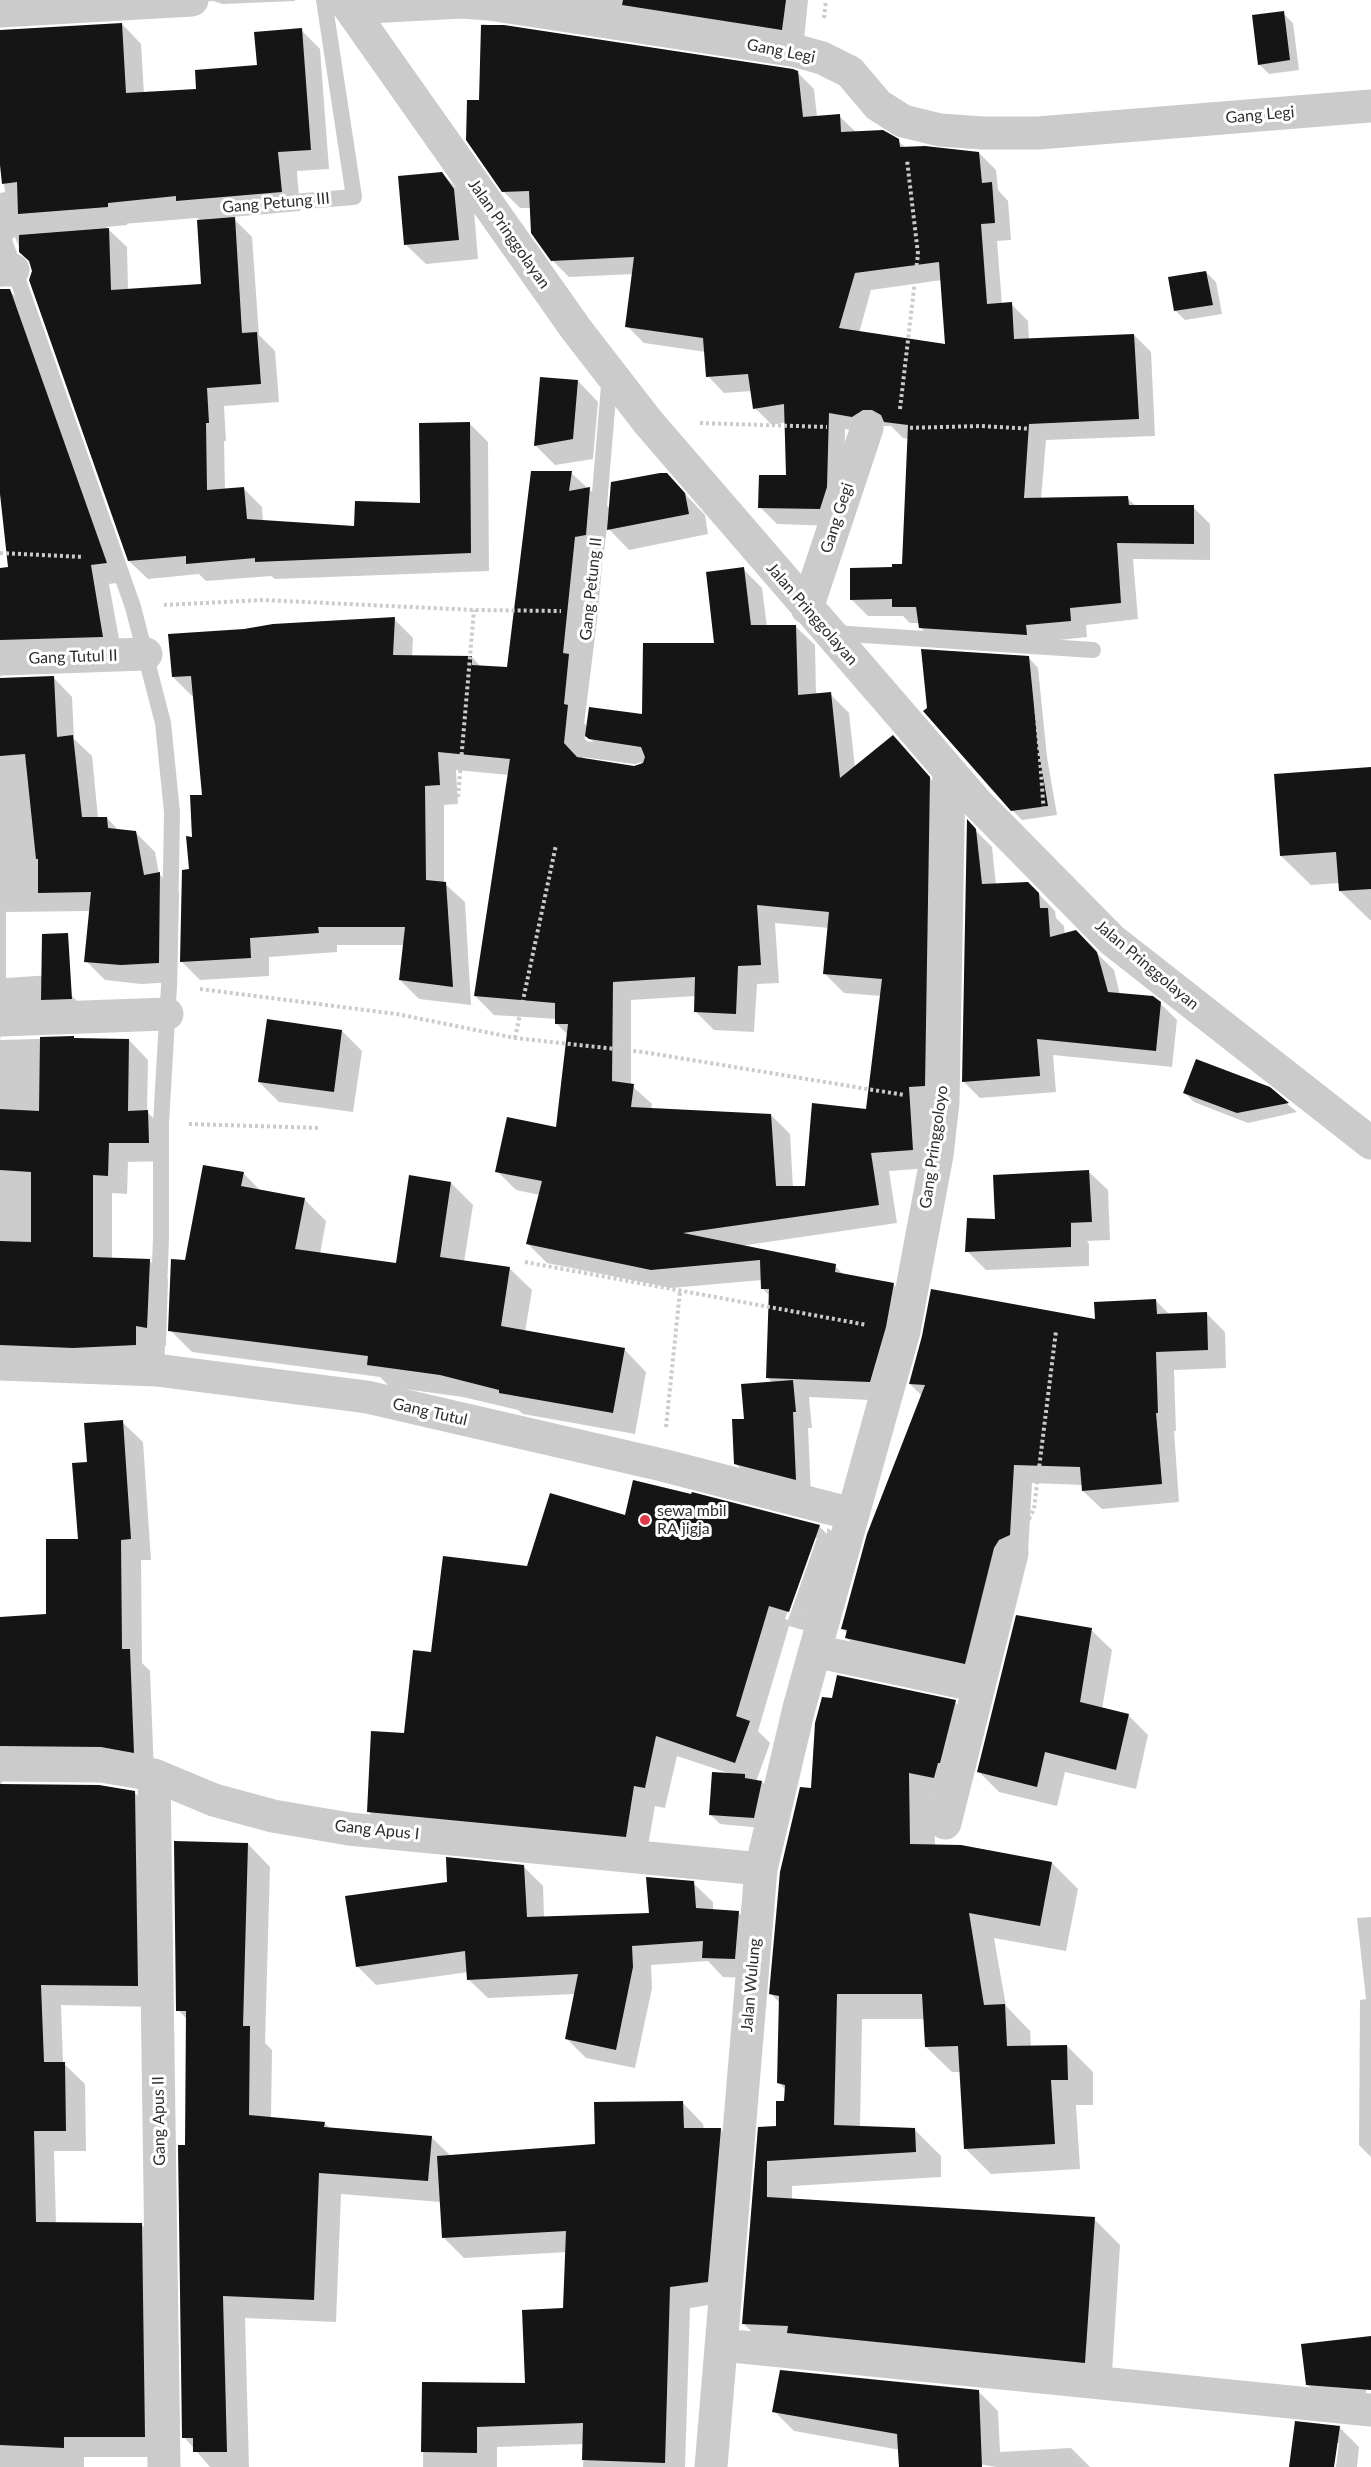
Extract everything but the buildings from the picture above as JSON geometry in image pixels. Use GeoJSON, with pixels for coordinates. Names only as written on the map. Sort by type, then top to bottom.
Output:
{"type":"FeatureCollection","features":[{"type":"Feature","properties":{"kind":"street"},"geometry":{"type":"LineString","coordinates":[[0,11],[192,0]]}},
{"type":"Feature","properties":{"kind":"street","name":"Gang Legi"},"geometry":{"type":"LineString","coordinates":[[339,3],[462,2],[489,4],[797,51],[822,58],[850,72],[878,105],[903,121],[940,130],[1038,133],[1371,106]]}},
{"type":"Feature","properties":{"kind":"street","name":"Jalan Pringgolayan"},"geometry":{"type":"LineString","coordinates":[[339,3],[576,329],[648,422],[949,771],[1112,940],[1371,1143]]}},
{"type":"Feature","properties":{"kind":"street","name":"Gang Gegi"},"geometry":{"type":"LineString","coordinates":[[807,608],[867,428]]}},
{"type":"Feature","properties":{"kind":"street","name":"Gang Tutul II"},"geometry":{"type":"LineString","coordinates":[[0,659],[146,654]]}},
{"type":"Feature","properties":{"kind":"street","name":"Gang Pringgoloyo"},"geometry":{"type":"LineString","coordinates":[[852,1514],[904,1331],[937,1155],[943,1102],[949,771]]}},
{"type":"Feature","properties":{"kind":"street"},"geometry":{"type":"LineString","coordinates":[[0,1020],[168,1000]]}},
{"type":"Feature","properties":{"kind":"street","name":"Gang Tutul"},"geometry":{"type":"LineString","coordinates":[[0,1364],[156,1370],[367,1398],[662,1465],[852,1514]]}},
{"type":"Feature","properties":{"kind":"street","name":"Jalan Wulung"},"geometry":{"type":"LineString","coordinates":[[711,2467],[761,1869],[799,1708],[852,1514]]}},
{"type":"Feature","properties":{"kind":"street"},"geometry":{"type":"LineString","coordinates":[[945,1823],[1012,1553]]}},
{"type":"Feature","properties":{"kind":"street"},"geometry":{"type":"LineString","coordinates":[[815,1651],[979,1686]]}},
{"type":"Feature","properties":{"kind":"street","name":"Gang Apus I"},"geometry":{"type":"LineString","coordinates":[[0,1765],[101,1766],[154,1775],[214,1800],[273,1816],[350,1828],[761,1869]]}},
{"type":"Feature","properties":{"kind":"street","name":"Gang Apus II"},"geometry":{"type":"LineString","coordinates":[[154,1775],[164,2467]]}},
{"type":"Feature","properties":{"kind":"street"},"geometry":{"type":"LineString","coordinates":[[722,2345],[1371,2410]]}},
{"type":"Feature","properties":{"kind":"lane","name":"Gang Petung III"},"geometry":{"type":"LineString","coordinates":[[0,228],[354,197],[339,3]]}},
{"type":"Feature","properties":{"kind":"lane"},"geometry":{"type":"LineString","coordinates":[[0,228],[6,270],[133,607],[163,723],[172,812],[168,1000],[160,1122],[161,1238],[156,1370]]}},
{"type":"Feature","properties":{"kind":"lane","name":"Gang Petung II"},"geometry":{"type":"LineString","coordinates":[[610,373],[590,612],[574,740],[584,749],[635,756]]}},
{"type":"Feature","properties":{"kind":"lane"},"geometry":{"type":"LineString","coordinates":[[828,633],[1093,650]]}},
{"type":"Feature","properties":{"kind":"path"},"geometry":{"type":"LineString","coordinates":[[899,416],[918,254],[903,121]]}},
{"type":"Feature","properties":{"kind":"path"},"geometry":{"type":"LineString","coordinates":[[0,553],[115,559]]}},
{"type":"Feature","properties":{"kind":"path"},"geometry":{"type":"LineString","coordinates":[[133,607],[263,600],[474,610],[590,612]]}},
{"type":"Feature","properties":{"kind":"path"},"geometry":{"type":"LineString","coordinates":[[458,797],[474,610]]}},
{"type":"Feature","properties":{"kind":"path"},"geometry":{"type":"LineString","coordinates":[[1032,647],[1049,876]]}},
{"type":"Feature","properties":{"kind":"path"},"geometry":{"type":"LineString","coordinates":[[515,1038],[556,845]]}},
{"type":"Feature","properties":{"kind":"path"},"geometry":{"type":"LineString","coordinates":[[168,1000],[397,1014],[515,1038],[643,1052],[943,1102]]}},
{"type":"Feature","properties":{"kind":"path"},"geometry":{"type":"LineString","coordinates":[[160,1122],[321,1128]]}},
{"type":"Feature","properties":{"kind":"path"},"geometry":{"type":"LineString","coordinates":[[525,1262],[904,1331]]}},
{"type":"Feature","properties":{"kind":"path"},"geometry":{"type":"LineString","coordinates":[[662,1465],[680,1291]]}},
{"type":"Feature","properties":{"kind":"path"},"geometry":{"type":"LineString","coordinates":[[1012,1553],[1034,1509],[1056,1331]]}},
{"type":"Feature","properties":{"kind":"place","name":"sewa mbil RA jigja"},"geometry":{"type":"Point","coordinates":[645,1520]}}]}
